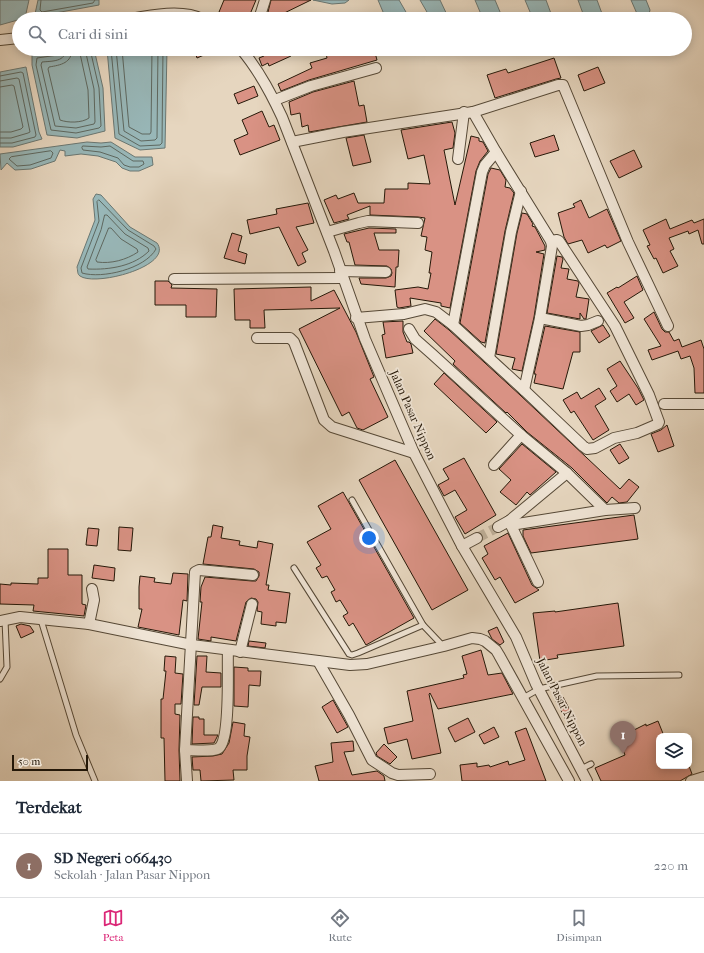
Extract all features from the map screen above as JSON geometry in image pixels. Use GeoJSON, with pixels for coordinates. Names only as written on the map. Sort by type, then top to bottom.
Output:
{"type":"FeatureCollection","features":[{"type":"Feature","properties":{"kind":"street"},"geometry":{"type":"LineString","coordinates":[[261,12],[265,0]]}},
{"type":"Feature","properties":{"kind":"street"},"geometry":{"type":"LineString","coordinates":[[0,40],[12,39]]}},
{"type":"Feature","properties":{"kind":"street","name":"Jalan Pasar Nippon"},"geometry":{"type":"LineString","coordinates":[[248,56],[275,100],[327,232],[356,318],[414,453],[462,546],[516,637],[539,689],[587,781]]}},
{"type":"Feature","properties":{"kind":"street"},"geometry":{"type":"LineString","coordinates":[[275,100],[311,86],[376,68]]}},
{"type":"Feature","properties":{"kind":"street"},"geometry":{"type":"LineString","coordinates":[[292,142],[343,132],[468,112],[558,85],[563,86],[628,242],[668,326]]}},
{"type":"Feature","properties":{"kind":"street"},"geometry":{"type":"LineString","coordinates":[[468,112],[521,191],[550,240],[552,250],[540,318],[524,390]]}},
{"type":"Feature","properties":{"kind":"street"},"geometry":{"type":"LineString","coordinates":[[458,159],[468,112]]}},
{"type":"Feature","properties":{"kind":"street"},"geometry":{"type":"LineString","coordinates":[[453,325],[482,172],[485,165],[496,152]]}},
{"type":"Feature","properties":{"kind":"street"},"geometry":{"type":"LineString","coordinates":[[489,358],[511,232],[521,191]]}},
{"type":"Feature","properties":{"kind":"street"},"geometry":{"type":"LineString","coordinates":[[327,232],[368,222],[418,223]]}},
{"type":"Feature","properties":{"kind":"street"},"geometry":{"type":"LineString","coordinates":[[356,318],[404,314],[429,310],[436,312],[453,325],[587,449],[595,448],[619,437],[637,433],[658,424],[659,422],[649,395],[615,326],[559,241],[550,240]]}},
{"type":"Feature","properties":{"kind":"street"},"geometry":{"type":"LineString","coordinates":[[174,279],[386,272]]}},
{"type":"Feature","properties":{"kind":"street"},"geometry":{"type":"LineString","coordinates":[[540,318],[581,326],[598,321]]}},
{"type":"Feature","properties":{"kind":"street"},"geometry":{"type":"LineString","coordinates":[[409,328],[415,339],[521,435],[567,473],[606,510]]}},
{"type":"Feature","properties":{"kind":"street"},"geometry":{"type":"LineString","coordinates":[[257,338],[290,338],[294,342],[324,420],[332,427],[414,453]]}},
{"type":"Feature","properties":{"kind":"street"},"geometry":{"type":"LineString","coordinates":[[664,404],[704,404]]}},
{"type":"Feature","properties":{"kind":"street"},"geometry":{"type":"LineString","coordinates":[[494,465],[521,435]]}},
{"type":"Feature","properties":{"kind":"street"},"geometry":{"type":"LineString","coordinates":[[510,523],[567,473]]}},
{"type":"Feature","properties":{"kind":"street"},"geometry":{"type":"LineString","coordinates":[[498,527],[510,523],[606,510],[635,508]]}},
{"type":"Feature","properties":{"kind":"street"},"geometry":{"type":"LineString","coordinates":[[510,523],[538,582]]}},
{"type":"Feature","properties":{"kind":"street"},"geometry":{"type":"LineString","coordinates":[[462,546],[478,538]]}},
{"type":"Feature","properties":{"kind":"street"},"geometry":{"type":"LineString","coordinates":[[187,781],[185,750],[195,572],[199,570],[253,575]]}},
{"type":"Feature","properties":{"kind":"street"},"geometry":{"type":"LineString","coordinates":[[89,624],[94,600],[92,589]]}},
{"type":"Feature","properties":{"kind":"street"},"geometry":{"type":"LineString","coordinates":[[240,652],[252,604]]}},
{"type":"Feature","properties":{"kind":"street"},"geometry":{"type":"LineString","coordinates":[[3,621],[20,618],[89,624],[192,645],[240,652],[358,665],[444,646],[472,638],[485,641],[496,650],[569,781]]}},
{"type":"Feature","properties":{"kind":"street"},"geometry":{"type":"LineString","coordinates":[[185,750],[211,750],[217,749],[220,746],[226,727],[228,650]]}},
{"type":"Feature","properties":{"kind":"street"},"geometry":{"type":"LineString","coordinates":[[318,661],[372,760],[392,773],[398,775],[430,774]]}},
{"type":"Feature","properties":{"kind":"street"},"geometry":{"type":"LineString","coordinates":[[691,781],[704,777]]}},
{"type":"Feature","properties":{"kind":"lane"},"geometry":{"type":"LineString","coordinates":[[352,500],[424,625],[444,646]]}},
{"type":"Feature","properties":{"kind":"lane"},"geometry":{"type":"LineString","coordinates":[[294,568],[351,655],[424,625]]}},
{"type":"Feature","properties":{"kind":"lane"},"geometry":{"type":"LineString","coordinates":[[41,620],[76,735],[95,781]]}},
{"type":"Feature","properties":{"kind":"lane"},"geometry":{"type":"LineString","coordinates":[[0,678],[7,667],[3,621]]}},
{"type":"Feature","properties":{"kind":"lane"},"geometry":{"type":"LineString","coordinates":[[523,698],[539,689],[597,676],[679,675]]}},
{"type":"Feature","properties":{"kind":"lane"},"geometry":{"type":"LineString","coordinates":[[581,769],[591,764]]}},
{"type":"Feature","properties":{"kind":"water"},"geometry":{"type":"Polygon","coordinates":[[[0,0],[29,0],[26,12],[12,12],[12,22],[0,25],[0,0]]]}},
{"type":"Feature","properties":{"kind":"water"},"geometry":{"type":"Polygon","coordinates":[[[38,0],[99,0],[99,5],[61,12],[35,12],[38,0]]]}},
{"type":"Feature","properties":{"kind":"water"},"geometry":{"type":"Polygon","coordinates":[[[313,0],[349,0],[345,3],[332,4],[313,0]]]}},
{"type":"Feature","properties":{"kind":"water"},"geometry":{"type":"Polygon","coordinates":[[[378,0],[399,0],[406,12],[383,12],[378,0]]]}},
{"type":"Feature","properties":{"kind":"water"},"geometry":{"type":"Polygon","coordinates":[[[420,0],[440,0],[446,12],[427,12],[420,0]]]}},
{"type":"Feature","properties":{"kind":"water"},"geometry":{"type":"Polygon","coordinates":[[[475,0],[495,0],[500,12],[480,12],[475,0]]]}},
{"type":"Feature","properties":{"kind":"water"},"geometry":{"type":"Polygon","coordinates":[[[525,0],[546,0],[550,12],[530,12],[525,0]]]}},
{"type":"Feature","properties":{"kind":"water"},"geometry":{"type":"Polygon","coordinates":[[[578,0],[597,0],[601,12],[582,12],[578,0]]]}},
{"type":"Feature","properties":{"kind":"water"},"geometry":{"type":"Polygon","coordinates":[[[631,0],[646,0],[650,12],[636,12],[631,0]]]}},
{"type":"Feature","properties":{"kind":"water"},"geometry":{"type":"Polygon","coordinates":[[[32,56],[96,56],[103,88],[105,131],[77,138],[47,135],[32,65],[32,56]]]}},
{"type":"Feature","properties":{"kind":"water"},"geometry":{"type":"Polygon","coordinates":[[[108,56],[167,56],[165,148],[140,150],[115,138],[108,56]]]}},
{"type":"Feature","properties":{"kind":"water"},"geometry":{"type":"Polygon","coordinates":[[[26,67],[39,132],[42,139],[13,147],[0,147],[0,72],[26,67]]]}},
{"type":"Feature","properties":{"kind":"water"},"geometry":{"type":"Polygon","coordinates":[[[87,142],[111,142],[135,157],[152,157],[153,165],[139,171],[130,171],[122,168],[116,162],[98,156],[81,154],[65,156],[65,151],[60,150],[55,161],[31,169],[15,170],[7,163],[1,170],[0,154],[87,142]]]}},
{"type":"Feature","properties":{"kind":"water"},"geometry":{"type":"Polygon","coordinates":[[[96,194],[101,195],[130,227],[157,243],[159,251],[154,259],[144,266],[130,272],[101,279],[88,279],[79,275],[77,267],[95,220],[93,199],[96,194]]]}},
{"type":"Feature","properties":{"kind":"building"},"geometry":{"type":"Polygon","coordinates":[[[224,0],[256,0],[251,12],[219,12],[224,0]]]}},
{"type":"Feature","properties":{"kind":"building"},"geometry":{"type":"Polygon","coordinates":[[[271,0],[311,0],[286,12],[268,12],[271,0]]]}},
{"type":"Feature","properties":{"kind":"building"},"geometry":{"type":"Polygon","coordinates":[[[264,56],[291,56],[269,66],[268,63],[262,66],[259,58],[264,56]]]}},
{"type":"Feature","properties":{"kind":"building"},"geometry":{"type":"Polygon","coordinates":[[[327,56],[376,56],[377,60],[309,80],[281,91],[278,84],[312,68],[310,63],[327,58],[327,56]]]}},
{"type":"Feature","properties":{"kind":"building"},"geometry":{"type":"Polygon","coordinates":[[[554,58],[561,78],[495,98],[487,75],[506,69],[508,73],[554,58]]]}},
{"type":"Feature","properties":{"kind":"building"},"geometry":{"type":"Polygon","coordinates":[[[598,67],[605,83],[584,91],[578,75],[598,67]]]}},
{"type":"Feature","properties":{"kind":"building"},"geometry":{"type":"Polygon","coordinates":[[[354,81],[359,106],[364,105],[367,122],[309,132],[308,125],[302,127],[300,113],[291,115],[289,102],[313,92],[354,81]]]}},
{"type":"Feature","properties":{"kind":"building"},"geometry":{"type":"Polygon","coordinates":[[[254,86],[258,96],[238,104],[234,94],[254,86]]]}},
{"type":"Feature","properties":{"kind":"building"},"geometry":{"type":"Polygon","coordinates":[[[262,111],[269,127],[274,125],[280,140],[240,155],[234,140],[248,134],[242,120],[262,111]]]}},
{"type":"Feature","properties":{"kind":"building"},"geometry":{"type":"Polygon","coordinates":[[[452,122],[455,133],[453,148],[444,150],[455,205],[471,136],[479,138],[479,141],[483,142],[488,151],[480,161],[476,171],[450,308],[441,306],[441,303],[410,298],[411,306],[399,308],[397,307],[395,290],[418,287],[428,289],[431,273],[429,273],[432,252],[425,250],[427,237],[421,236],[425,218],[370,215],[370,206],[347,215],[349,219],[334,223],[324,200],[336,195],[338,199],[354,193],[358,203],[384,203],[385,189],[408,189],[408,183],[430,184],[424,155],[408,159],[401,130],[452,122]]]}},
{"type":"Feature","properties":{"kind":"building"},"geometry":{"type":"Polygon","coordinates":[[[364,135],[371,162],[353,166],[346,138],[364,135]]]}},
{"type":"Feature","properties":{"kind":"building"},"geometry":{"type":"Polygon","coordinates":[[[554,135],[559,150],[535,157],[530,143],[554,135]]]}},
{"type":"Feature","properties":{"kind":"building"},"geometry":{"type":"Polygon","coordinates":[[[634,150],[642,167],[619,178],[610,161],[634,150]]]}},
{"type":"Feature","properties":{"kind":"building"},"geometry":{"type":"Polygon","coordinates":[[[491,168],[500,170],[506,180],[505,187],[510,188],[514,193],[505,231],[485,343],[481,342],[460,323],[488,174],[491,168]]]}},
{"type":"Feature","properties":{"kind":"building"},"geometry":{"type":"Polygon","coordinates":[[[581,200],[589,218],[607,209],[621,241],[607,248],[605,245],[588,253],[582,240],[568,244],[564,237],[558,213],[575,207],[573,204],[581,200]]]}},
{"type":"Feature","properties":{"kind":"building"},"geometry":{"type":"Polygon","coordinates":[[[308,203],[314,223],[296,227],[308,250],[302,253],[306,262],[298,266],[279,227],[250,234],[247,220],[277,214],[276,209],[308,203]]]}},
{"type":"Feature","properties":{"kind":"building"},"geometry":{"type":"Polygon","coordinates":[[[522,213],[527,214],[533,224],[532,226],[535,227],[545,246],[545,250],[536,252],[544,254],[534,317],[522,371],[512,369],[515,358],[496,354],[517,233],[522,213]]]}},
{"type":"Feature","properties":{"kind":"building"},"geometry":{"type":"Polygon","coordinates":[[[666,219],[670,229],[692,220],[694,223],[704,219],[704,244],[702,244],[698,230],[689,234],[688,231],[669,238],[674,249],[670,251],[678,266],[663,273],[656,258],[654,259],[647,246],[650,245],[643,230],[666,219]]]}},
{"type":"Feature","properties":{"kind":"building"},"geometry":{"type":"Polygon","coordinates":[[[369,228],[396,229],[396,233],[374,233],[379,250],[399,250],[395,287],[361,284],[359,278],[386,278],[391,276],[392,273],[391,269],[387,266],[355,265],[349,242],[347,242],[344,234],[369,228]]]}},
{"type":"Feature","properties":{"kind":"building"},"geometry":{"type":"Polygon","coordinates":[[[232,233],[242,236],[238,251],[247,254],[245,264],[224,258],[232,233]]]}},
{"type":"Feature","properties":{"kind":"building"},"geometry":{"type":"Polygon","coordinates":[[[557,256],[562,257],[563,259],[561,268],[569,269],[567,279],[578,281],[579,283],[576,297],[589,299],[586,319],[584,319],[580,313],[580,319],[547,313],[557,256]]]}},
{"type":"Feature","properties":{"kind":"building"},"geometry":{"type":"Polygon","coordinates":[[[637,276],[643,290],[624,302],[634,318],[625,323],[607,293],[637,276]]]}},
{"type":"Feature","properties":{"kind":"building"},"geometry":{"type":"Polygon","coordinates":[[[155,281],[168,281],[172,285],[171,288],[217,289],[216,317],[186,317],[186,305],[155,305],[155,281]]]}},
{"type":"Feature","properties":{"kind":"building"},"geometry":{"type":"Polygon","coordinates":[[[311,287],[311,301],[334,290],[356,332],[374,377],[370,379],[388,417],[363,430],[357,428],[349,412],[342,416],[299,329],[340,308],[264,310],[265,328],[250,328],[250,320],[235,320],[234,289],[311,287]]]}},
{"type":"Feature","properties":{"kind":"building"},"geometry":{"type":"Polygon","coordinates":[[[654,312],[662,329],[665,332],[669,332],[674,341],[679,339],[682,347],[701,340],[704,349],[704,393],[695,393],[694,368],[690,356],[681,359],[678,351],[652,360],[648,350],[661,346],[644,319],[654,312]]]}},
{"type":"Feature","properties":{"kind":"building"},"geometry":{"type":"Polygon","coordinates":[[[435,319],[520,395],[620,489],[629,479],[639,487],[627,502],[619,503],[612,497],[607,503],[572,468],[527,432],[453,364],[455,361],[424,331],[435,319]]]}},
{"type":"Feature","properties":{"kind":"building"},"geometry":{"type":"Polygon","coordinates":[[[403,321],[403,332],[407,342],[411,344],[413,353],[386,358],[382,335],[385,334],[383,322],[403,321]]]}},
{"type":"Feature","properties":{"kind":"building"},"geometry":{"type":"Polygon","coordinates":[[[603,325],[610,336],[599,343],[591,331],[603,325]]]}},
{"type":"Feature","properties":{"kind":"building"},"geometry":{"type":"Polygon","coordinates":[[[545,326],[580,332],[580,352],[573,352],[563,389],[534,383],[536,374],[534,374],[545,326]]]}},
{"type":"Feature","properties":{"kind":"building"},"geometry":{"type":"Polygon","coordinates":[[[620,361],[644,400],[636,405],[629,394],[617,402],[610,391],[617,386],[607,369],[620,361]]]}},
{"type":"Feature","properties":{"kind":"building"},"geometry":{"type":"Polygon","coordinates":[[[444,373],[497,422],[486,433],[434,384],[444,373]]]}},
{"type":"Feature","properties":{"kind":"building"},"geometry":{"type":"Polygon","coordinates":[[[599,388],[606,399],[595,406],[609,430],[593,440],[574,411],[571,413],[563,400],[577,392],[581,399],[599,388]]]}},
{"type":"Feature","properties":{"kind":"building"},"geometry":{"type":"Polygon","coordinates":[[[667,425],[674,446],[658,452],[651,434],[661,430],[667,425]]]}},
{"type":"Feature","properties":{"kind":"building"},"geometry":{"type":"Polygon","coordinates":[[[522,444],[556,472],[530,495],[527,492],[516,505],[500,492],[511,480],[499,469],[522,444]]]}},
{"type":"Feature","properties":{"kind":"building"},"geometry":{"type":"Polygon","coordinates":[[[620,444],[629,458],[619,464],[610,450],[620,444]]]}},
{"type":"Feature","properties":{"kind":"building"},"geometry":{"type":"Polygon","coordinates":[[[464,458],[496,515],[465,534],[455,517],[467,510],[455,490],[444,496],[438,485],[449,479],[443,469],[464,458]]]}},
{"type":"Feature","properties":{"kind":"building"},"geometry":{"type":"Polygon","coordinates":[[[395,460],[468,590],[432,610],[359,480],[395,460]]]}},
{"type":"Feature","properties":{"kind":"building"},"geometry":{"type":"Polygon","coordinates":[[[343,492],[414,618],[366,645],[353,623],[349,626],[343,616],[348,613],[340,600],[336,602],[331,592],[335,590],[327,576],[322,578],[316,568],[321,565],[307,542],[331,529],[318,506],[343,492]]]}},
{"type":"Feature","properties":{"kind":"building"},"geometry":{"type":"Polygon","coordinates":[[[634,515],[638,539],[531,553],[523,536],[523,530],[634,515]]]}},
{"type":"Feature","properties":{"kind":"building"},"geometry":{"type":"Polygon","coordinates":[[[213,525],[223,527],[221,538],[240,541],[239,545],[257,548],[258,541],[273,544],[266,585],[269,585],[268,590],[290,593],[286,623],[276,622],[276,626],[261,624],[262,612],[257,611],[258,602],[256,599],[251,598],[246,602],[236,641],[211,637],[211,641],[198,639],[202,602],[200,602],[201,587],[205,577],[256,581],[259,576],[259,572],[254,569],[203,564],[208,537],[211,537],[213,525]]]}},
{"type":"Feature","properties":{"kind":"building"},"geometry":{"type":"Polygon","coordinates":[[[119,527],[133,528],[131,551],[118,550],[119,527]]]}},
{"type":"Feature","properties":{"kind":"building"},"geometry":{"type":"Polygon","coordinates":[[[88,528],[99,529],[97,546],[86,545],[88,528]]]}},
{"type":"Feature","properties":{"kind":"building"},"geometry":{"type":"Polygon","coordinates":[[[508,533],[532,585],[539,590],[515,603],[500,577],[495,580],[482,558],[488,554],[484,546],[508,533]]]}},
{"type":"Feature","properties":{"kind":"building"},"geometry":{"type":"Polygon","coordinates":[[[48,549],[68,549],[68,575],[82,575],[82,604],[86,605],[84,616],[33,611],[34,605],[0,604],[0,584],[38,584],[38,578],[48,578],[48,549]]]}},
{"type":"Feature","properties":{"kind":"building"},"geometry":{"type":"Polygon","coordinates":[[[94,565],[115,568],[114,581],[92,578],[94,565]]]}},
{"type":"Feature","properties":{"kind":"building"},"geometry":{"type":"Polygon","coordinates":[[[173,573],[188,574],[187,601],[183,600],[179,635],[138,627],[142,609],[139,609],[140,576],[155,578],[154,582],[171,584],[173,573]]]}},
{"type":"Feature","properties":{"kind":"building"},"geometry":{"type":"Polygon","coordinates":[[[618,603],[624,646],[557,655],[558,658],[540,661],[533,613],[555,612],[618,603]]]}},
{"type":"Feature","properties":{"kind":"building"},"geometry":{"type":"Polygon","coordinates":[[[21,624],[30,626],[34,632],[21,638],[16,626],[21,624]]]}},
{"type":"Feature","properties":{"kind":"building"},"geometry":{"type":"Polygon","coordinates":[[[497,627],[504,642],[500,645],[492,639],[488,631],[497,627]]]}},
{"type":"Feature","properties":{"kind":"building"},"geometry":{"type":"Polygon","coordinates":[[[249,641],[266,643],[265,648],[248,646],[249,641]]]}},
{"type":"Feature","properties":{"kind":"building"},"geometry":{"type":"Polygon","coordinates":[[[481,650],[488,675],[502,673],[513,694],[438,709],[430,693],[441,753],[412,759],[407,739],[388,744],[384,728],[413,721],[407,691],[464,678],[463,675],[467,674],[462,656],[481,650]]]}},
{"type":"Feature","properties":{"kind":"building"},"geometry":{"type":"Polygon","coordinates":[[[165,656],[176,657],[175,673],[183,674],[181,704],[175,704],[175,714],[180,715],[180,781],[165,781],[164,738],[161,738],[161,699],[163,699],[166,671],[164,671],[165,656]]]}},
{"type":"Feature","properties":{"kind":"building"},"geometry":{"type":"Polygon","coordinates":[[[197,656],[207,656],[206,672],[221,673],[221,687],[202,687],[199,705],[194,705],[197,656]]]}},
{"type":"Feature","properties":{"kind":"building"},"geometry":{"type":"Polygon","coordinates":[[[234,667],[248,668],[248,671],[261,671],[260,686],[249,685],[248,707],[234,706],[234,667]]]}},
{"type":"Feature","properties":{"kind":"building"},"geometry":{"type":"Polygon","coordinates":[[[563,697],[573,716],[566,720],[556,701],[563,697]]]}},
{"type":"Feature","properties":{"kind":"building"},"geometry":{"type":"Polygon","coordinates":[[[333,700],[348,727],[337,733],[322,707],[333,700]]]}},
{"type":"Feature","properties":{"kind":"building"},"geometry":{"type":"Polygon","coordinates":[[[193,717],[204,719],[204,735],[218,735],[214,743],[192,744],[193,717]]]}},
{"type":"Feature","properties":{"kind":"building"},"geometry":{"type":"Polygon","coordinates":[[[468,718],[475,732],[455,742],[448,728],[468,718]]]}},
{"type":"Feature","properties":{"kind":"building"},"geometry":{"type":"Polygon","coordinates":[[[658,721],[663,733],[656,733],[656,769],[690,769],[692,774],[680,781],[601,781],[595,768],[625,755],[618,738],[646,724],[646,726],[658,721]]]}},
{"type":"Feature","properties":{"kind":"building"},"geometry":{"type":"Polygon","coordinates":[[[233,722],[245,724],[244,736],[250,737],[247,756],[247,770],[233,770],[234,780],[201,781],[200,770],[193,770],[192,757],[222,754],[229,743],[233,722]]]}},
{"type":"Feature","properties":{"kind":"building"},"geometry":{"type":"Polygon","coordinates":[[[494,727],[499,737],[484,744],[479,735],[494,727]]]}},
{"type":"Feature","properties":{"kind":"building"},"geometry":{"type":"Polygon","coordinates":[[[526,728],[546,781],[462,781],[460,765],[477,763],[477,767],[489,765],[490,767],[508,761],[509,765],[525,760],[515,732],[526,728]]]}},
{"type":"Feature","properties":{"kind":"building"},"geometry":{"type":"Polygon","coordinates":[[[353,741],[354,751],[344,752],[352,775],[377,771],[384,776],[385,781],[319,781],[315,766],[333,762],[331,743],[353,741]]]}},
{"type":"Feature","properties":{"kind":"building"},"geometry":{"type":"Polygon","coordinates":[[[384,744],[397,757],[390,764],[377,756],[376,753],[384,744]]]}},
{"type":"Feature","properties":{"kind":"tunnel"},"geometry":{"type":"LineString","coordinates":[[477,538],[498,527]]}},
{"type":"Feature","properties":{"kind":"place","name":"SD Negeri 066430"},"geometry":{"type":"Point","coordinates":[623,754]}}]}
